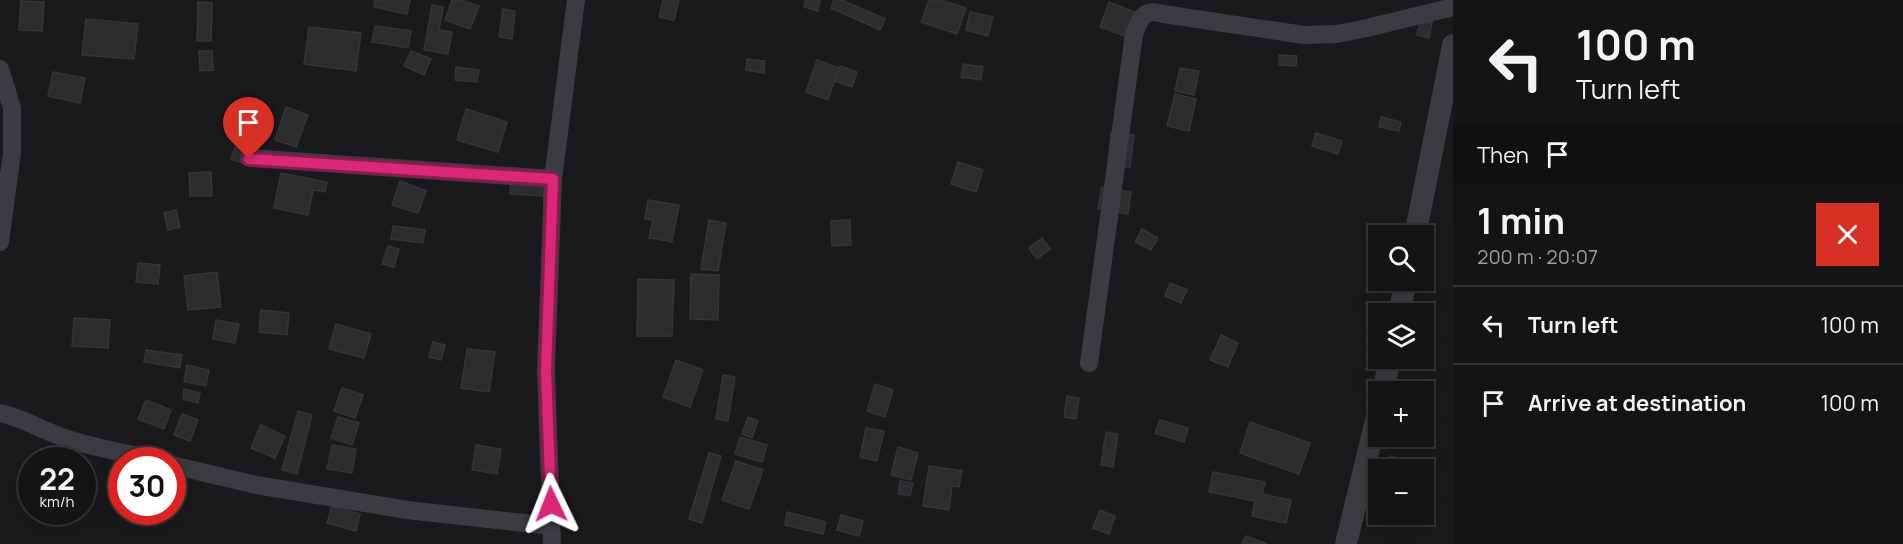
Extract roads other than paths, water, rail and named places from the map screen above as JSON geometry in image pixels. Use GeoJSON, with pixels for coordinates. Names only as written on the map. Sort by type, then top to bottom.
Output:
{"type":"FeatureCollection","features":[{"type":"Feature","properties":{"kind":"street"},"geometry":{"type":"LineString","coordinates":[[186,468],[256,485],[552,535],[546,370],[553,179],[576,0]]}},
{"type":"Feature","properties":{"kind":"street"},"geometry":{"type":"LineString","coordinates":[[1089,363],[1134,34],[1139,20],[1145,14],[1153,11],[1304,35],[1337,34],[1453,7]]}},
{"type":"Feature","properties":{"kind":"street"},"geometry":{"type":"LineString","coordinates":[[1417,225],[1453,45]]}},
{"type":"Feature","properties":{"kind":"street"},"geometry":{"type":"LineString","coordinates":[[0,69],[12,108],[12,153],[0,242]]}},
{"type":"Feature","properties":{"kind":"street"},"geometry":{"type":"LineString","coordinates":[[249,159],[553,179]]}},
{"type":"Feature","properties":{"kind":"street"},"geometry":{"type":"LineString","coordinates":[[0,413],[10,415],[43,431],[108,449]]}},
{"type":"Feature","properties":{"kind":"street"},"geometry":{"type":"LineString","coordinates":[[1346,544],[1370,447]]}}]}
